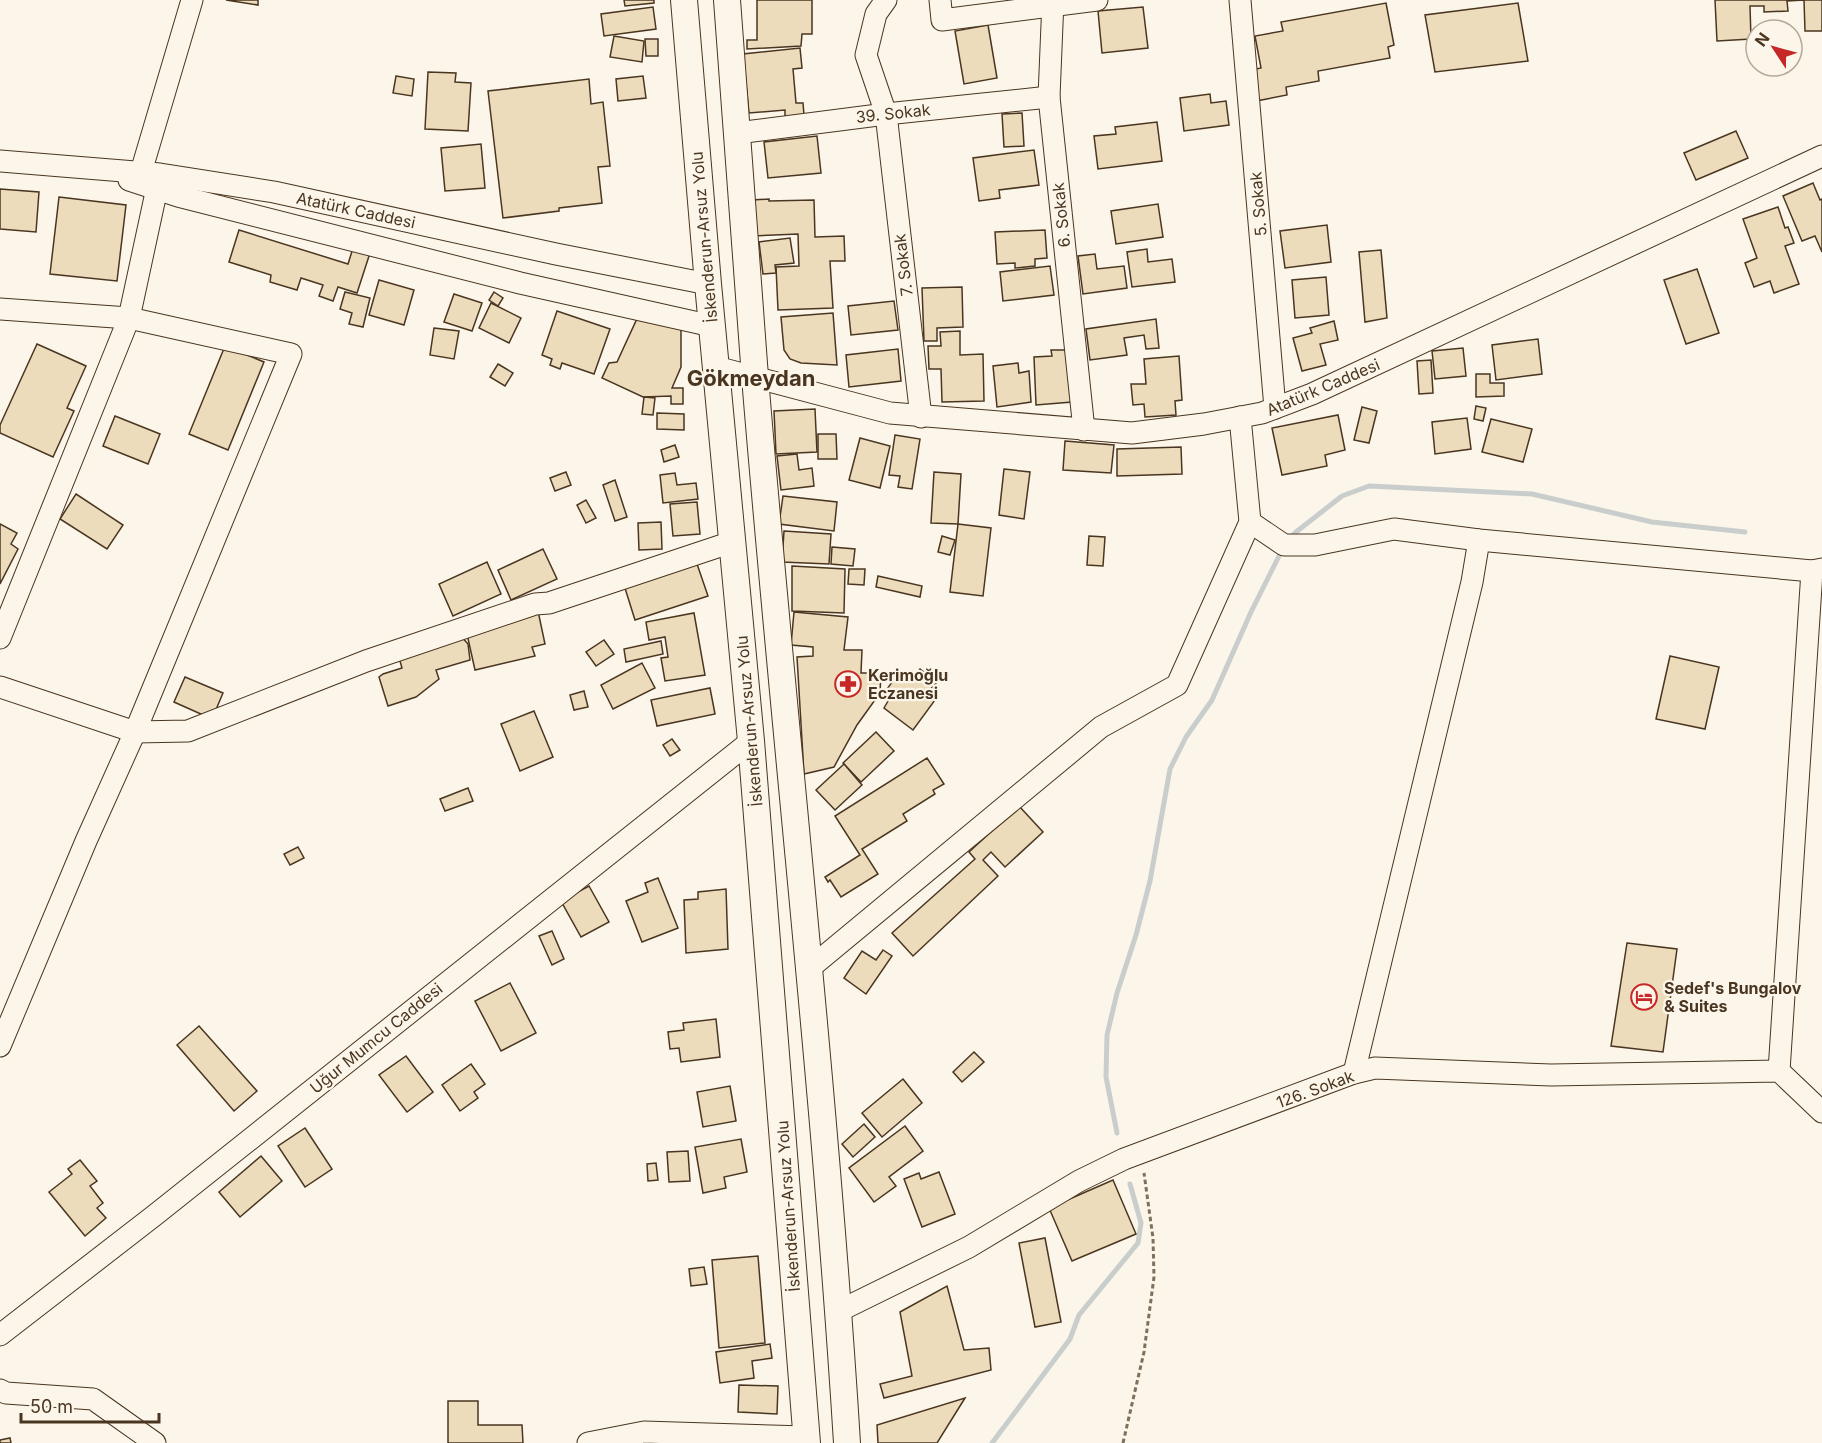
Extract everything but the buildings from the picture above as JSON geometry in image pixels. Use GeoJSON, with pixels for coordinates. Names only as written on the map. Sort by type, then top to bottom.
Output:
{"type":"FeatureCollection","features":[{"type":"Feature","properties":{"kind":"main road","name":"İskenderun-Arsuz Yolu"},"geometry":{"type":"LineString","coordinates":[[684,0],[708,284],[752,741],[806,1440]]}},
{"type":"Feature","properties":{"kind":"main road"},"geometry":{"type":"LineString","coordinates":[[727,0],[755,377],[810,968],[839,1311],[847,1443]]}},
{"type":"Feature","properties":{"kind":"street"},"geometry":{"type":"LineString","coordinates":[[141,172],[192,0]]}},
{"type":"Feature","properties":{"kind":"street","name":"7. Sokak"},"geometry":{"type":"LineString","coordinates":[[886,0],[876,14],[866,55],[886,114],[921,417]]}},
{"type":"Feature","properties":{"kind":"street"},"geometry":{"type":"LineString","coordinates":[[940,0],[942,20],[1053,3],[1097,0]]}},
{"type":"Feature","properties":{"kind":"street","name":"5. Sokak"},"geometry":{"type":"LineString","coordinates":[[1240,0],[1275,408]]}},
{"type":"Feature","properties":{"kind":"street","name":"6. Sokak"},"geometry":{"type":"LineString","coordinates":[[1053,3],[1049,97],[1084,430]]}},
{"type":"Feature","properties":{"kind":"street","name":"39. Sokak"},"geometry":{"type":"LineString","coordinates":[[737,133],[1049,97]]}},
{"type":"Feature","properties":{"kind":"street","name":"Atatürk Caddesi"},"geometry":{"type":"LineString","coordinates":[[716,366],[890,413],[921,417],[1132,433],[1204,424],[1262,413],[1360,373],[1822,156]]}},
{"type":"Feature","properties":{"kind":"street","name":"Atatürk Caddesi"},"geometry":{"type":"LineString","coordinates":[[0,161],[141,172],[274,192],[556,254],[708,284]]}},
{"type":"Feature","properties":{"kind":"street"},"geometry":{"type":"LineString","coordinates":[[94,169],[178,196],[520,283],[712,326]]}},
{"type":"Feature","properties":{"kind":"street"},"geometry":{"type":"LineString","coordinates":[[0,638],[129,318],[157,188]]}},
{"type":"Feature","properties":{"kind":"street"},"geometry":{"type":"LineString","coordinates":[[0,309],[129,318],[291,354],[135,732],[86,841],[0,1046]]}},
{"type":"Feature","properties":{"kind":"street"},"geometry":{"type":"LineString","coordinates":[[810,968],[1101,728],[1177,685],[1250,522],[1240,417]]}},
{"type":"Feature","properties":{"kind":"street"},"geometry":{"type":"LineString","coordinates":[[1250,522],[1284,545],[1315,545],[1394,529],[1479,540],[1817,570],[1779,1071],[1822,1112]]}},
{"type":"Feature","properties":{"kind":"street"},"geometry":{"type":"LineString","coordinates":[[1354,1073],[1472,582],[1479,540]]}},
{"type":"Feature","properties":{"kind":"street"},"geometry":{"type":"LineString","coordinates":[[0,687],[135,732],[188,731],[366,660],[535,603],[549,603],[732,542]]}},
{"type":"Feature","properties":{"kind":"street","name":"Uğur Mumcu Caddesi"},"geometry":{"type":"LineString","coordinates":[[0,1335],[155,1215],[752,741]]}},
{"type":"Feature","properties":{"kind":"street","name":"126. Sokak"},"geometry":{"type":"LineString","coordinates":[[839,1311],[969,1247],[1079,1181],[1142,1152],[1354,1073],[1375,1068],[1551,1075],[1779,1071]]}},
{"type":"Feature","properties":{"kind":"street"},"geometry":{"type":"LineString","coordinates":[[0,1390],[6,1393],[93,1399],[154,1443]]}},
{"type":"Feature","properties":{"kind":"street"},"geometry":{"type":"LineString","coordinates":[[588,1443],[627,1438],[644,1431],[806,1440]]}},
{"type":"Feature","properties":{"kind":"path"},"geometry":{"type":"LineString","coordinates":[[1123,1443],[1144,1352],[1154,1277],[1154,1238],[1142,1152]]}},
{"type":"Feature","properties":{"kind":"waterway"},"geometry":{"type":"LineString","coordinates":[[1289,540],[1342,496],[1369,486],[1532,494],[1652,522],[1745,532]]}},
{"type":"Feature","properties":{"kind":"waterway"},"geometry":{"type":"LineString","coordinates":[[1117,1133],[1106,1077],[1107,1035],[1150,881],[1170,769],[1186,737],[1212,700],[1251,612],[1282,550]]}},
{"type":"Feature","properties":{"kind":"waterway"},"geometry":{"type":"LineString","coordinates":[[992,1443],[1070,1339],[1079,1315],[1138,1243],[1141,1223],[1130,1184]]}},
{"type":"Feature","properties":{"kind":"place","name":"Kerimoğlu Eczanesi"},"geometry":{"type":"Point","coordinates":[848,684]}},
{"type":"Feature","properties":{"kind":"place","name":"Sedef's Bungalov & Suites"},"geometry":{"type":"Point","coordinates":[1644,997]}},
{"type":"Feature","properties":{"kind":"district","name":"Gökmeydan"},"geometry":{"type":"Point","coordinates":[751,378]}}]}
